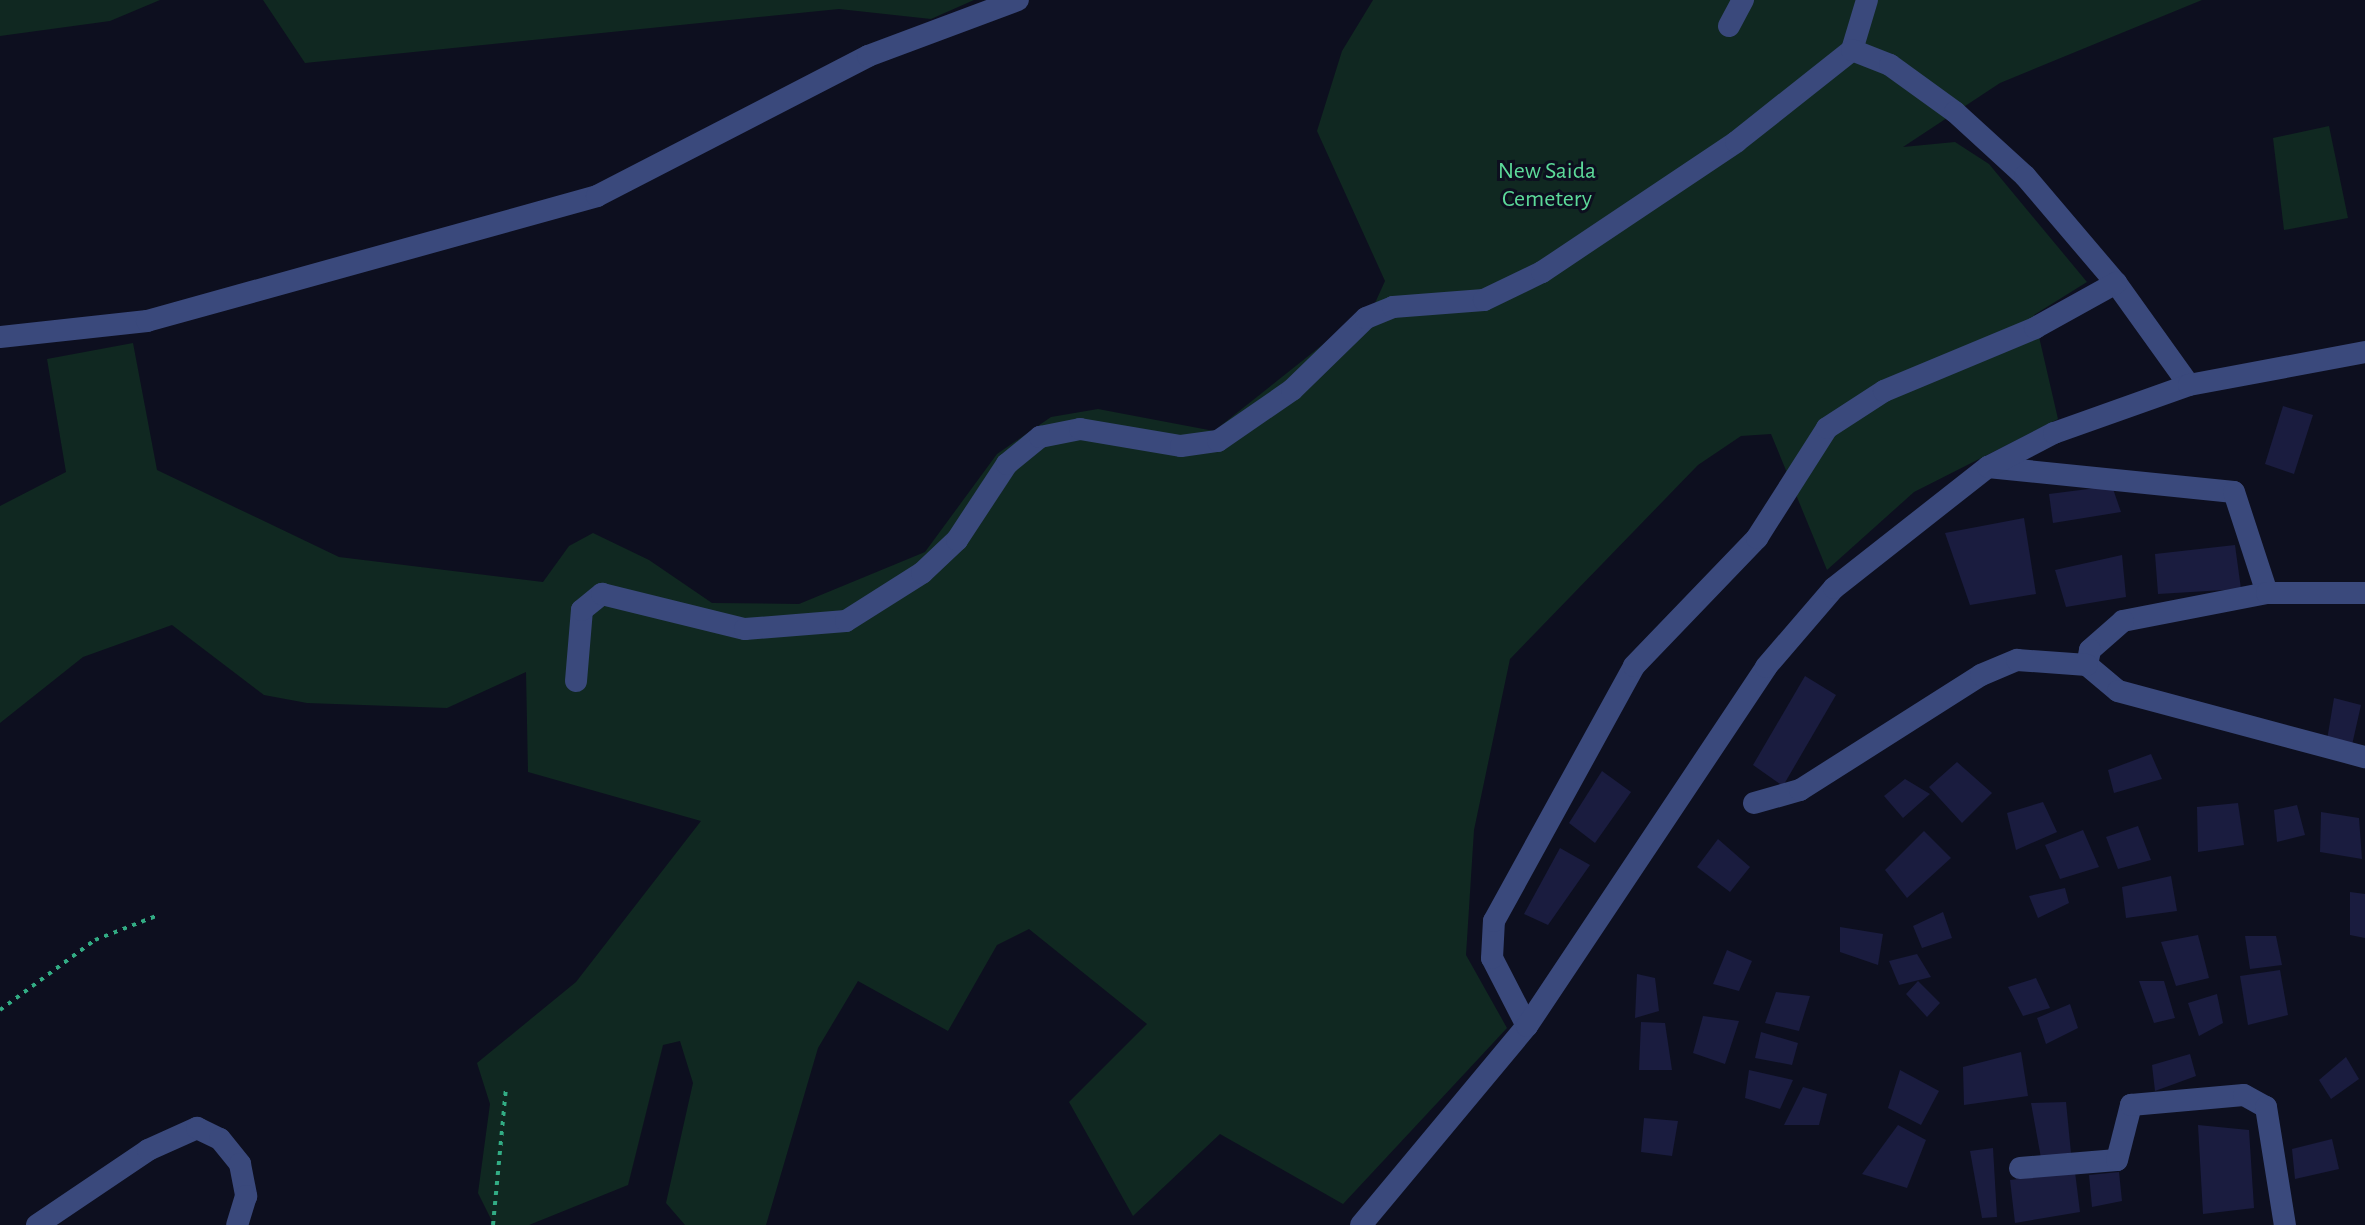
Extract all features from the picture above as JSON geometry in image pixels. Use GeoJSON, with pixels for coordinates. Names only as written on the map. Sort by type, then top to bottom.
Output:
{"type":"FeatureCollection","features":[{"type":"Feature","properties":{"kind":"street"},"geometry":{"type":"LineString","coordinates":[[0,337],[147,321],[597,196],[868,56],[1018,0]]}},
{"type":"Feature","properties":{"kind":"street"},"geometry":{"type":"LineString","coordinates":[[1729,26],[1743,0]]}},
{"type":"Feature","properties":{"kind":"street"},"geometry":{"type":"LineString","coordinates":[[576,681],[582,610],[602,594],[745,629],[846,621],[922,573],[957,540],[1007,464],[1040,437],[1080,429],[1181,446],[1218,441],[1292,390],[1366,318],[1393,307],[1484,300],[1542,272],[1736,142],[1852,50],[1867,0]]}},
{"type":"Feature","properties":{"kind":"street"},"geometry":{"type":"LineString","coordinates":[[1852,50],[1890,65],[1955,112],[2025,176],[2116,283],[2189,385]]}},
{"type":"Feature","properties":{"kind":"street"},"geometry":{"type":"LineString","coordinates":[[1527,1026],[1492,958],[1494,921],[1634,666],[1757,538],[1827,428],[1884,391],[2035,328],[2116,283]]}},
{"type":"Feature","properties":{"kind":"street"},"geometry":{"type":"LineString","coordinates":[[1361,1225],[1527,1026],[1766,667],[1834,588],[1988,467],[2054,433],[2189,385],[2365,352]]}},
{"type":"Feature","properties":{"kind":"street"},"geometry":{"type":"LineString","coordinates":[[1988,467],[2226,487],[2245,507],[2267,593]]}},
{"type":"Feature","properties":{"kind":"street"},"geometry":{"type":"LineString","coordinates":[[2087,665],[2098,641],[2123,621],[2267,593],[2365,593]]}},
{"type":"Feature","properties":{"kind":"street"},"geometry":{"type":"LineString","coordinates":[[1754,803],[1800,790],[1981,675],[2017,660],[2087,665],[2118,691],[2365,757]]}},
{"type":"Feature","properties":{"kind":"street"},"geometry":{"type":"LineString","coordinates":[[2020,1168],[2117,1160],[2131,1105],[2244,1095],[2266,1107],[2285,1225]]}},
{"type":"Feature","properties":{"kind":"street"},"geometry":{"type":"LineString","coordinates":[[37,1225],[148,1150],[197,1128],[220,1139],[240,1164],[246,1196],[237,1225]]}},
{"type":"Feature","properties":{"kind":"path"},"geometry":{"type":"LineString","coordinates":[[0,1010],[95,940],[156,916]]}},
{"type":"Feature","properties":{"kind":"path"},"geometry":{"type":"LineString","coordinates":[[493,1225],[506,1088]]}},
{"type":"Feature","properties":{"kind":"green space"},"geometry":{"type":"Polygon","coordinates":[[[0,0],[160,0],[110,21],[0,36],[0,0]]]}},
{"type":"Feature","properties":{"kind":"green space"},"geometry":{"type":"Polygon","coordinates":[[[263,0],[974,0],[931,19],[839,9],[305,63],[263,0]]]}},
{"type":"Feature","properties":{"kind":"green space","name":"New Saida Cemetery"},"geometry":{"type":"Polygon","coordinates":[[[1373,0],[2202,0],[2000,83],[1903,147],[1955,142],[1989,164],[2087,282],[2034,315],[2058,419],[1914,492],[1827,570],[1771,434],[1741,436],[1698,465],[1510,659],[1474,830],[1466,955],[1507,1028],[1343,1204],[1220,1134],[1133,1216],[1069,1102],[1147,1024],[1029,929],[997,945],[948,1031],[858,981],[818,1048],[766,1225],[685,1225],[666,1203],[693,1083],[680,1041],[663,1045],[628,1185],[529,1225],[494,1225],[478,1193],[490,1104],[477,1063],[576,982],[701,821],[528,772],[526,672],[447,708],[307,703],[264,695],[172,625],[83,657],[0,723],[0,506],[66,472],[47,359],[133,343],[157,470],[339,557],[543,582],[569,546],[593,533],[649,560],[712,603],[799,604],[925,552],[997,454],[1051,417],[1098,409],[1214,431],[1375,303],[1385,281],[1317,131],[1342,51],[1373,0]]]}},
{"type":"Feature","properties":{"kind":"green space"},"geometry":{"type":"Polygon","coordinates":[[[2329,126],[2348,218],[2284,230],[2273,138],[2329,126]]]}},
{"type":"Feature","properties":{"kind":"building"},"geometry":{"type":"Polygon","coordinates":[[[2283,406],[2313,415],[2294,474],[2265,464],[2283,406]]]}},
{"type":"Feature","properties":{"kind":"building"},"geometry":{"type":"Polygon","coordinates":[[[2112,486],[2121,512],[2053,523],[2049,494],[2112,486]]]}},
{"type":"Feature","properties":{"kind":"building"},"geometry":{"type":"Polygon","coordinates":[[[2024,518],[2036,594],[1970,605],[1945,533],[2024,518]]]}},
{"type":"Feature","properties":{"kind":"building"},"geometry":{"type":"Polygon","coordinates":[[[2235,545],[2241,589],[2158,594],[2155,554],[2235,545]]]}},
{"type":"Feature","properties":{"kind":"building"},"geometry":{"type":"Polygon","coordinates":[[[2122,555],[2126,597],[2066,607],[2055,570],[2122,555]]]}},
{"type":"Feature","properties":{"kind":"building"},"geometry":{"type":"Polygon","coordinates":[[[1805,676],[1836,695],[1783,786],[1753,765],[1805,676]]]}},
{"type":"Feature","properties":{"kind":"building"},"geometry":{"type":"Polygon","coordinates":[[[2334,698],[2361,705],[2352,745],[2327,740],[2334,698]]]}},
{"type":"Feature","properties":{"kind":"building"},"geometry":{"type":"Polygon","coordinates":[[[2151,754],[2162,779],[2114,793],[2108,770],[2151,754]]]}},
{"type":"Feature","properties":{"kind":"building"},"geometry":{"type":"Polygon","coordinates":[[[1957,762],[1992,793],[1962,823],[1929,787],[1957,762]]]}},
{"type":"Feature","properties":{"kind":"building"},"geometry":{"type":"Polygon","coordinates":[[[1602,771],[1631,792],[1595,843],[1569,823],[1602,771]]]}},
{"type":"Feature","properties":{"kind":"building"},"geometry":{"type":"Polygon","coordinates":[[[1905,779],[1930,794],[1903,818],[1884,796],[1905,779]]]}},
{"type":"Feature","properties":{"kind":"building"},"geometry":{"type":"Polygon","coordinates":[[[2043,802],[2057,832],[2016,850],[2007,813],[2043,802]]]}},
{"type":"Feature","properties":{"kind":"building"},"geometry":{"type":"Polygon","coordinates":[[[2238,803],[2244,845],[2198,852],[2197,807],[2238,803]]]}},
{"type":"Feature","properties":{"kind":"building"},"geometry":{"type":"Polygon","coordinates":[[[2297,805],[2305,835],[2277,842],[2274,810],[2297,805]]]}},
{"type":"Feature","properties":{"kind":"building"},"geometry":{"type":"Polygon","coordinates":[[[2321,812],[2359,818],[2362,859],[2320,852],[2321,812]]]}},
{"type":"Feature","properties":{"kind":"building"},"geometry":{"type":"Polygon","coordinates":[[[2138,826],[2151,860],[2118,869],[2106,837],[2138,826]]]}},
{"type":"Feature","properties":{"kind":"building"},"geometry":{"type":"Polygon","coordinates":[[[2083,830],[2099,867],[2060,879],[2045,845],[2083,830]]]}},
{"type":"Feature","properties":{"kind":"building"},"geometry":{"type":"Polygon","coordinates":[[[1924,831],[1951,858],[1907,898],[1885,870],[1924,831]]]}},
{"type":"Feature","properties":{"kind":"building"},"geometry":{"type":"Polygon","coordinates":[[[1718,839],[1750,867],[1730,892],[1697,867],[1718,839]]]}},
{"type":"Feature","properties":{"kind":"building"},"geometry":{"type":"Polygon","coordinates":[[[1560,848],[1590,865],[1548,925],[1524,914],[1560,848]]]}},
{"type":"Feature","properties":{"kind":"building"},"geometry":{"type":"Polygon","coordinates":[[[2171,876],[2177,911],[2126,918],[2122,887],[2171,876]]]}},
{"type":"Feature","properties":{"kind":"building"},"geometry":{"type":"Polygon","coordinates":[[[2065,888],[2069,903],[2038,918],[2029,896],[2065,888]]]}},
{"type":"Feature","properties":{"kind":"building"},"geometry":{"type":"Polygon","coordinates":[[[2350,892],[2365,894],[2365,938],[2350,935],[2350,892]]]}},
{"type":"Feature","properties":{"kind":"building"},"geometry":{"type":"Polygon","coordinates":[[[1943,912],[1952,938],[1922,948],[1913,926],[1943,912]]]}},
{"type":"Feature","properties":{"kind":"building"},"geometry":{"type":"Polygon","coordinates":[[[1840,927],[1883,934],[1878,965],[1840,952],[1840,927]]]}},
{"type":"Feature","properties":{"kind":"building"},"geometry":{"type":"Polygon","coordinates":[[[2198,935],[2209,978],[2176,986],[2161,942],[2198,935]]]}},
{"type":"Feature","properties":{"kind":"building"},"geometry":{"type":"Polygon","coordinates":[[[2245,936],[2276,936],[2282,965],[2250,969],[2245,936]]]}},
{"type":"Feature","properties":{"kind":"building"},"geometry":{"type":"Polygon","coordinates":[[[1727,950],[1752,961],[1739,991],[1713,984],[1727,950]]]}},
{"type":"Feature","properties":{"kind":"building"},"geometry":{"type":"Polygon","coordinates":[[[1917,954],[1931,977],[1899,985],[1889,961],[1917,954]]]}},
{"type":"Feature","properties":{"kind":"building"},"geometry":{"type":"Polygon","coordinates":[[[2280,970],[2288,1015],[2248,1025],[2240,976],[2280,970]]]}},
{"type":"Feature","properties":{"kind":"building"},"geometry":{"type":"Polygon","coordinates":[[[1637,974],[1655,978],[1659,1011],[1635,1018],[1637,974]]]}},
{"type":"Feature","properties":{"kind":"building"},"geometry":{"type":"Polygon","coordinates":[[[2036,978],[2050,1008],[2023,1016],[2008,987],[2036,978]]]}},
{"type":"Feature","properties":{"kind":"building"},"geometry":{"type":"Polygon","coordinates":[[[1918,981],[1940,1003],[1927,1017],[1906,994],[1918,981]]]}},
{"type":"Feature","properties":{"kind":"building"},"geometry":{"type":"Polygon","coordinates":[[[2139,981],[2164,981],[2175,1018],[2154,1023],[2139,981]]]}},
{"type":"Feature","properties":{"kind":"building"},"geometry":{"type":"Polygon","coordinates":[[[1776,992],[1810,996],[1799,1031],[1765,1023],[1776,992]]]}},
{"type":"Feature","properties":{"kind":"building"},"geometry":{"type":"Polygon","coordinates":[[[2217,994],[2223,1023],[2199,1036],[2188,1003],[2217,994]]]}},
{"type":"Feature","properties":{"kind":"building"},"geometry":{"type":"Polygon","coordinates":[[[2070,1004],[2078,1028],[2046,1044],[2037,1018],[2070,1004]]]}},
{"type":"Feature","properties":{"kind":"building"},"geometry":{"type":"Polygon","coordinates":[[[1703,1016],[1739,1021],[1725,1064],[1693,1053],[1703,1016]]]}},
{"type":"Feature","properties":{"kind":"building"},"geometry":{"type":"Polygon","coordinates":[[[1641,1022],[1665,1023],[1672,1070],[1639,1070],[1641,1022]]]}},
{"type":"Feature","properties":{"kind":"building"},"geometry":{"type":"Polygon","coordinates":[[[1761,1032],[1798,1043],[1792,1065],[1755,1058],[1761,1032]]]}},
{"type":"Feature","properties":{"kind":"building"},"geometry":{"type":"Polygon","coordinates":[[[2021,1052],[2028,1096],[1964,1105],[1963,1067],[2021,1052]]]}},
{"type":"Feature","properties":{"kind":"building"},"geometry":{"type":"Polygon","coordinates":[[[2190,1054],[2196,1076],[2155,1091],[2152,1065],[2190,1054]]]}},
{"type":"Feature","properties":{"kind":"building"},"geometry":{"type":"Polygon","coordinates":[[[2346,1057],[2359,1079],[2331,1099],[2319,1080],[2346,1057]]]}},
{"type":"Feature","properties":{"kind":"building"},"geometry":{"type":"Polygon","coordinates":[[[1749,1070],[1793,1080],[1780,1109],[1745,1098],[1749,1070]]]}},
{"type":"Feature","properties":{"kind":"building"},"geometry":{"type":"Polygon","coordinates":[[[1900,1070],[1939,1091],[1921,1125],[1888,1108],[1900,1070]]]}},
{"type":"Feature","properties":{"kind":"building"},"geometry":{"type":"Polygon","coordinates":[[[1803,1087],[1827,1094],[1819,1125],[1784,1125],[1803,1087]]]}},
{"type":"Feature","properties":{"kind":"building"},"geometry":{"type":"Polygon","coordinates":[[[2066,1102],[2071,1153],[2041,1158],[2031,1103],[2066,1102]]]}},
{"type":"Feature","properties":{"kind":"building"},"geometry":{"type":"Polygon","coordinates":[[[1644,1118],[1678,1121],[1672,1156],[1641,1152],[1644,1118]]]}},
{"type":"Feature","properties":{"kind":"building"},"geometry":{"type":"Polygon","coordinates":[[[1898,1125],[1926,1140],[1907,1188],[1862,1174],[1898,1125]]]}},
{"type":"Feature","properties":{"kind":"building"},"geometry":{"type":"Polygon","coordinates":[[[2198,1125],[2249,1130],[2254,1208],[2203,1214],[2198,1125]]]}},
{"type":"Feature","properties":{"kind":"building"},"geometry":{"type":"Polygon","coordinates":[[[2332,1139],[2339,1169],[2295,1179],[2292,1149],[2332,1139]]]}},
{"type":"Feature","properties":{"kind":"building"},"geometry":{"type":"Polygon","coordinates":[[[1993,1148],[1997,1217],[1982,1218],[1970,1151],[1993,1148]]]}},
{"type":"Feature","properties":{"kind":"building"},"geometry":{"type":"Polygon","coordinates":[[[2075,1172],[2080,1212],[2015,1223],[2010,1180],[2075,1172]]]}},
{"type":"Feature","properties":{"kind":"building"},"geometry":{"type":"Polygon","coordinates":[[[2119,1172],[2122,1201],[2092,1207],[2089,1175],[2119,1172]]]}}]}
